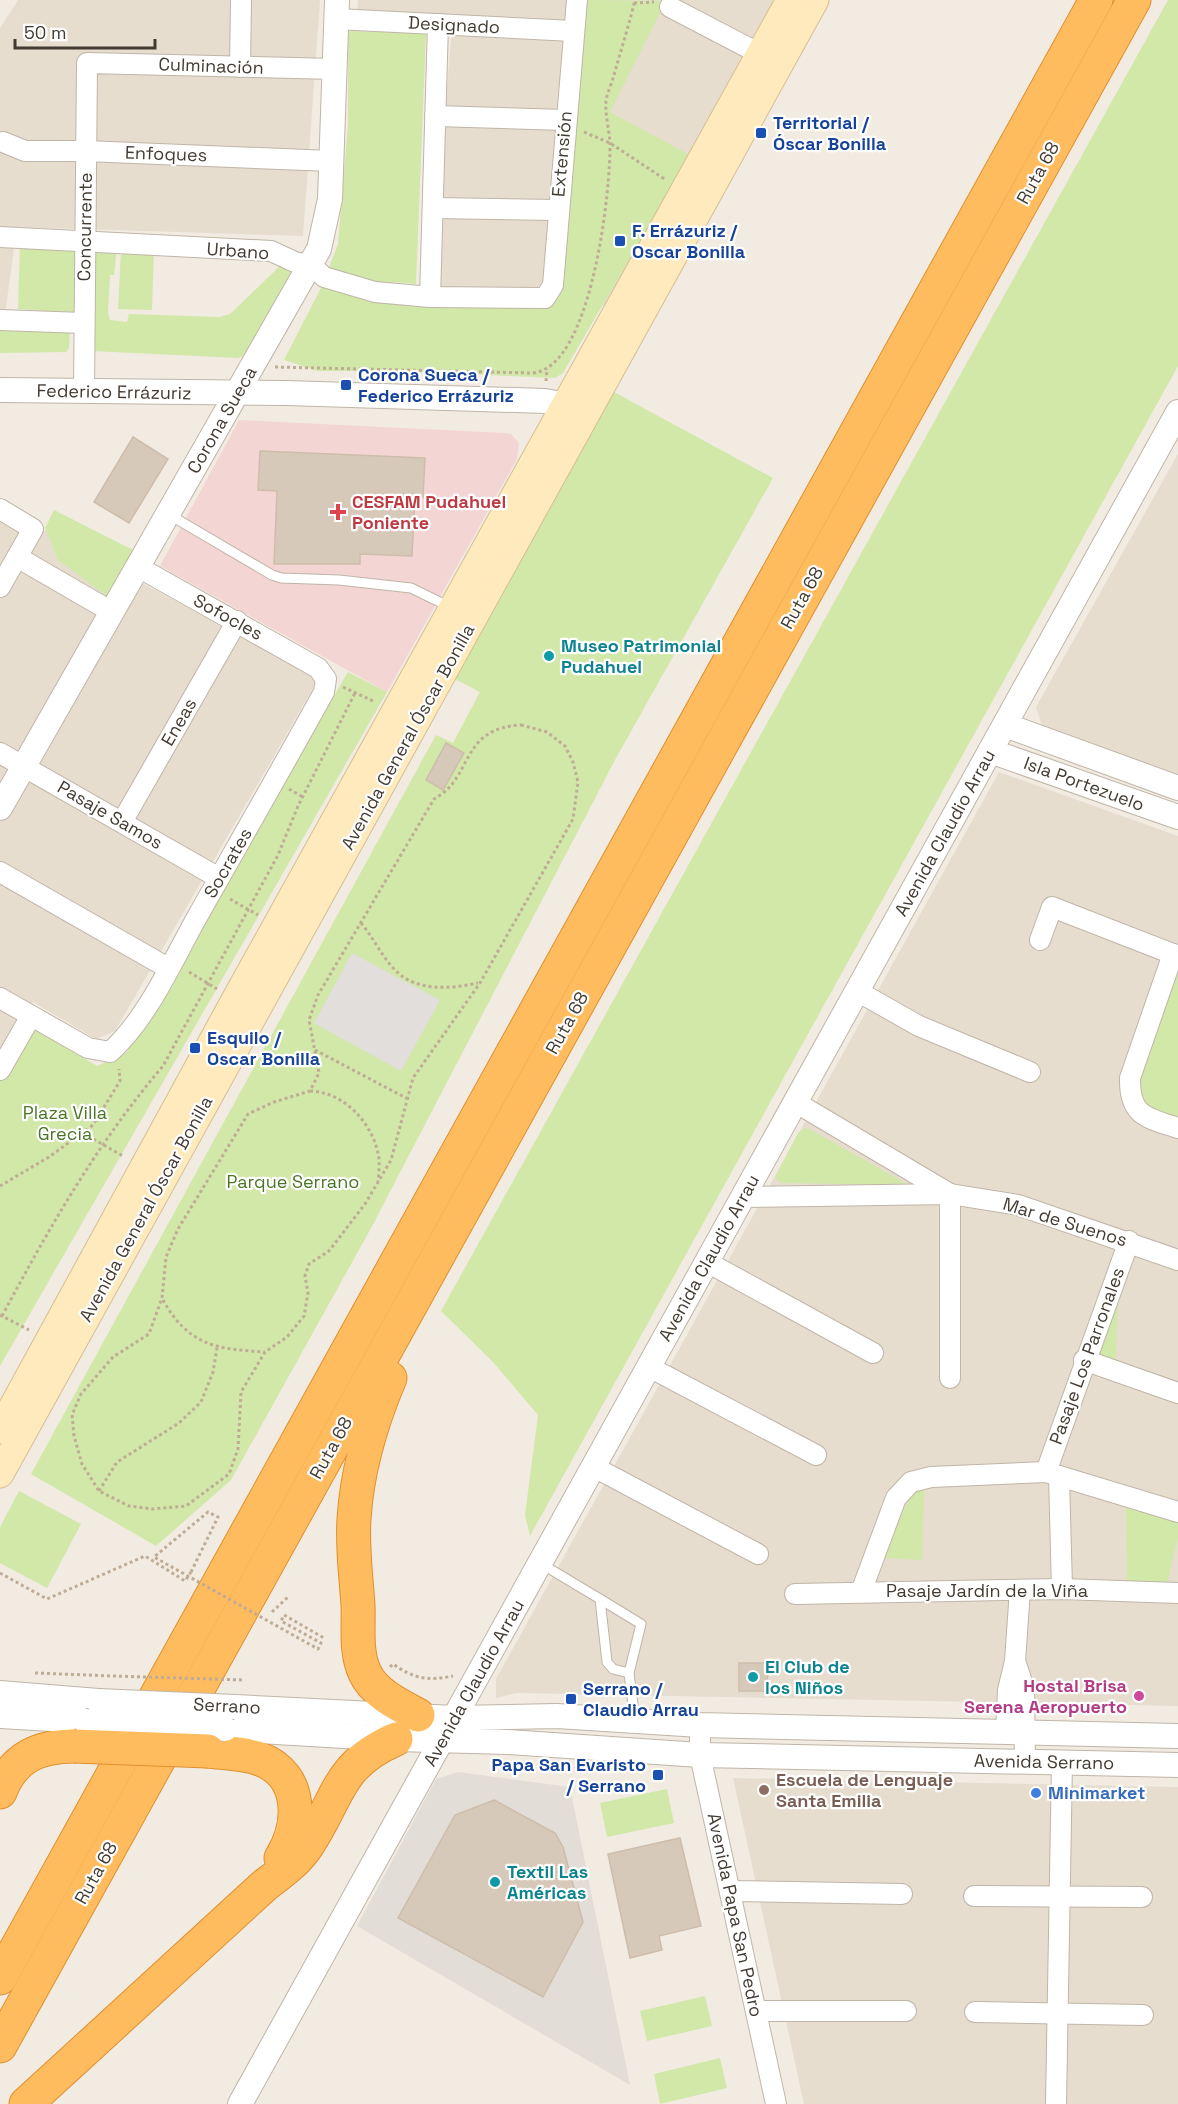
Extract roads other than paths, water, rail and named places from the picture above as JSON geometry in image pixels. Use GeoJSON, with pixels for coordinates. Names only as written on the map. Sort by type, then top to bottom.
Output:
{"type":"FeatureCollection","features":[{"type":"Feature","properties":{"kind":"highway","name":"Ruta 68"},"geometry":{"type":"LineString","coordinates":[[0,1978],[1096,0]]}},
{"type":"Feature","properties":{"kind":"highway","name":"Ruta 68"},"geometry":{"type":"LineString","coordinates":[[0,2046],[1134,0]]}},
{"type":"Feature","properties":{"kind":"highway"},"geometry":{"type":"LineString","coordinates":[[418,1715],[382,1693],[365,1673],[358,1633],[354,1553],[356,1491],[360,1465],[390,1376],[432,1298],[489,1166]]}},
{"type":"Feature","properties":{"kind":"highway"},"geometry":{"type":"LineString","coordinates":[[0,1792],[11,1770],[35,1751],[52,1746],[79,1733],[216,1740],[274,1766],[290,1784],[297,1816],[292,1834],[265,1886]]}},
{"type":"Feature","properties":{"kind":"highway"},"geometry":{"type":"LineString","coordinates":[[26,2104],[291,1864],[308,1844],[334,1792],[359,1760],[396,1739]]}},
{"type":"Feature","properties":{"kind":"main road","name":"Avenida General Óscar Bonilla"},"geometry":{"type":"LineString","coordinates":[[0,1474],[576,410],[684,192],[790,0]]}},
{"type":"Feature","properties":{"kind":"main road","name":"Avenida General Óscar Bonilla"},"geometry":{"type":"LineString","coordinates":[[0,1430],[453,608],[576,410],[815,0]]}},
{"type":"Feature","properties":{"kind":"street"},"geometry":{"type":"LineString","coordinates":[[240,67],[241,0]]}},
{"type":"Feature","properties":{"kind":"street","name":"Extensión"},"geometry":{"type":"LineString","coordinates":[[538,299],[549,295],[553,285],[557,210],[570,124],[576,0]]}},
{"type":"Feature","properties":{"kind":"street"},"geometry":{"type":"LineString","coordinates":[[670,7],[760,54]]}},
{"type":"Feature","properties":{"kind":"street","name":"Designado"},"geometry":{"type":"LineString","coordinates":[[336,10],[438,24],[573,31]]}},
{"type":"Feature","properties":{"kind":"street","name":"Corona Sueca"},"geometry":{"type":"LineString","coordinates":[[0,808],[319,249],[328,216],[336,10]]}},
{"type":"Feature","properties":{"kind":"street"},"geometry":{"type":"LineString","coordinates":[[430,297],[438,24]]}},
{"type":"Feature","properties":{"kind":"street","name":"Culminación"},"geometry":{"type":"LineString","coordinates":[[87,63],[334,69]]}},
{"type":"Feature","properties":{"kind":"street","name":"Concurrente"},"geometry":{"type":"LineString","coordinates":[[84,392],[87,63]]}},
{"type":"Feature","properties":{"kind":"street"},"geometry":{"type":"LineString","coordinates":[[435,116],[570,124]]}},
{"type":"Feature","properties":{"kind":"street","name":"Enfoques"},"geometry":{"type":"LineString","coordinates":[[3,142],[25,151],[85,151],[331,161]]}},
{"type":"Feature","properties":{"kind":"street"},"geometry":{"type":"LineString","coordinates":[[433,208],[557,210]]}},
{"type":"Feature","properties":{"kind":"street","name":"Urbano"},"geometry":{"type":"LineString","coordinates":[[0,237],[271,251],[297,263],[311,264],[324,277],[375,292],[430,297],[538,299]]}},
{"type":"Feature","properties":{"kind":"street"},"geometry":{"type":"LineString","coordinates":[[0,320],[83,322]]}},
{"type":"Feature","properties":{"kind":"street","name":"Federico Errázuriz"},"geometry":{"type":"LineString","coordinates":[[0,390],[237,392],[545,401],[576,410]]}},
{"type":"Feature","properties":{"kind":"street","name":"Avenida Claudio Arrau"},"geometry":{"type":"LineString","coordinates":[[240,2104],[1178,412]]}},
{"type":"Feature","properties":{"kind":"street"},"geometry":{"type":"LineString","coordinates":[[0,509],[33,529],[0,587]]}},
{"type":"Feature","properties":{"kind":"street"},"geometry":{"type":"LineString","coordinates":[[17,557],[112,612]]}},
{"type":"Feature","properties":{"kind":"street","name":"Sofocles"},"geometry":{"type":"LineString","coordinates":[[138,567],[237,621],[322,676]]}},
{"type":"Feature","properties":{"kind":"street","name":"Eneas"},"geometry":{"type":"LineString","coordinates":[[122,822],[237,621]]}},
{"type":"Feature","properties":{"kind":"street","name":"Socrates"},"geometry":{"type":"LineString","coordinates":[[31,1016],[88,1048],[110,1052],[130,1033],[216,884],[322,676]]}},
{"type":"Feature","properties":{"kind":"street","name":"Isla Portezuelo"},"geometry":{"type":"LineString","coordinates":[[1005,725],[1178,788]]}},
{"type":"Feature","properties":{"kind":"street","name":"Isla Portezuelo"},"geometry":{"type":"LineString","coordinates":[[990,751],[1178,817]]}},
{"type":"Feature","properties":{"kind":"street","name":"Pasaje Samos"},"geometry":{"type":"LineString","coordinates":[[0,753],[122,822],[216,884]]}},
{"type":"Feature","properties":{"kind":"street"},"geometry":{"type":"LineString","coordinates":[[0,872],[170,965]]}},
{"type":"Feature","properties":{"kind":"street"},"geometry":{"type":"LineString","coordinates":[[1040,940],[1052,907],[1175,955],[1130,1078],[1130,1093],[1134,1106],[1143,1116],[1178,1128]]}},
{"type":"Feature","properties":{"kind":"street"},"geometry":{"type":"LineString","coordinates":[[857,991],[920,1026],[1030,1072]]}},
{"type":"Feature","properties":{"kind":"street"},"geometry":{"type":"LineString","coordinates":[[0,998],[31,1016],[0,1070]]}},
{"type":"Feature","properties":{"kind":"street","name":"Mar de Suenos"},"geometry":{"type":"LineString","coordinates":[[795,1102],[950,1194]]}},
{"type":"Feature","properties":{"kind":"street"},"geometry":{"type":"LineString","coordinates":[[950,1194],[950,1378]]}},
{"type":"Feature","properties":{"kind":"street","name":"Mar de Suenos"},"geometry":{"type":"LineString","coordinates":[[743,1197],[950,1194],[1018,1205],[1129,1241],[1178,1260]]}},
{"type":"Feature","properties":{"kind":"street","name":"Pasaje Los Parronales"},"geometry":{"type":"LineString","coordinates":[[1062,1589],[1053,1474],[1084,1360],[1129,1241]]}},
{"type":"Feature","properties":{"kind":"street"},"geometry":{"type":"LineString","coordinates":[[707,1262],[873,1353]]}},
{"type":"Feature","properties":{"kind":"street"},"geometry":{"type":"LineString","coordinates":[[1084,1360],[1178,1393]]}},
{"type":"Feature","properties":{"kind":"street"},"geometry":{"type":"LineString","coordinates":[[649,1367],[816,1455]]}},
{"type":"Feature","properties":{"kind":"street"},"geometry":{"type":"LineString","coordinates":[[594,1467],[758,1554]]}},
{"type":"Feature","properties":{"kind":"street"},"geometry":{"type":"LineString","coordinates":[[861,1592],[896,1497],[911,1482],[931,1477],[1053,1474],[1178,1512]]}},
{"type":"Feature","properties":{"kind":"street","name":"Pasaje Jardín de la Viña"},"geometry":{"type":"LineString","coordinates":[[795,1594],[1062,1589],[1178,1593]]}},
{"type":"Feature","properties":{"kind":"street"},"geometry":{"type":"LineString","coordinates":[[1020,1590],[1015,1661],[1023,1688],[1016,1732],[1025,1762]]}},
{"type":"Feature","properties":{"kind":"street","name":"Serrano"},"geometry":{"type":"LineString","coordinates":[[0,1693],[98,1701],[454,1718]]}},
{"type":"Feature","properties":{"kind":"street"},"geometry":{"type":"LineString","coordinates":[[0,1716],[79,1733]]}},
{"type":"Feature","properties":{"kind":"street","name":"Avenida Serrano"},"geometry":{"type":"LineString","coordinates":[[454,1718],[557,1716],[700,1725],[1178,1736]]}},
{"type":"Feature","properties":{"kind":"street","name":"Avenida Papa San Pedro"},"geometry":{"type":"LineString","coordinates":[[700,1725],[700,1755],[776,2104]]}},
{"type":"Feature","properties":{"kind":"street","name":"Serrano"},"geometry":{"type":"LineString","coordinates":[[216,1740],[442,1741]]}},
{"type":"Feature","properties":{"kind":"street","name":"Avenida Serrano"},"geometry":{"type":"LineString","coordinates":[[442,1741],[508,1742],[700,1755],[1178,1765]]}},
{"type":"Feature","properties":{"kind":"street"},"geometry":{"type":"LineString","coordinates":[[1056,2104],[1062,1763]]}},
{"type":"Feature","properties":{"kind":"street"},"geometry":{"type":"LineString","coordinates":[[730,1891],[902,1894]]}},
{"type":"Feature","properties":{"kind":"street"},"geometry":{"type":"LineString","coordinates":[[974,1896],[1142,1897]]}},
{"type":"Feature","properties":{"kind":"street"},"geometry":{"type":"LineString","coordinates":[[756,2011],[906,2011]]}},
{"type":"Feature","properties":{"kind":"street"},"geometry":{"type":"LineString","coordinates":[[975,2012],[1143,2015]]}},
{"type":"Feature","properties":{"kind":"lane"},"geometry":{"type":"LineString","coordinates":[[168,514],[272,575],[281,578],[339,580],[411,588],[453,608]]}},
{"type":"Feature","properties":{"kind":"lane"},"geometry":{"type":"LineString","coordinates":[[540,1563],[641,1624],[629,1673],[635,1722]]}},
{"type":"Feature","properties":{"kind":"lane"},"geometry":{"type":"LineString","coordinates":[[600,1599],[606,1635],[607,1662],[613,1670],[629,1673]]}},
{"type":"Feature","properties":{"kind":"place","name":"Territorial / Óscar Bonilla"},"geometry":{"type":"Point","coordinates":[761,133]}},
{"type":"Feature","properties":{"kind":"place","name":"F. Errázuriz / Oscar Bonilla"},"geometry":{"type":"Point","coordinates":[620,241]}},
{"type":"Feature","properties":{"kind":"place","name":"Corona Sueca / Federico Errázuriz"},"geometry":{"type":"Point","coordinates":[346,385]}},
{"type":"Feature","properties":{"kind":"place","name":"CESFAM Pudahuel Poniente"},"geometry":{"type":"Point","coordinates":[338,512]}},
{"type":"Feature","properties":{"kind":"place","name":"Museo Patrimonial Pudahuel"},"geometry":{"type":"Point","coordinates":[549,656]}},
{"type":"Feature","properties":{"kind":"place","name":"Esquilo / Oscar Bonilla"},"geometry":{"type":"Point","coordinates":[195,1048]}},
{"type":"Feature","properties":{"kind":"place","name":"El Club de los Niños"},"geometry":{"type":"Point","coordinates":[753,1677]}},
{"type":"Feature","properties":{"kind":"place","name":"Hostal Brisa Serena Aeropuerto"},"geometry":{"type":"Point","coordinates":[1139,1696]}},
{"type":"Feature","properties":{"kind":"place","name":"Serrano / Claudio Arrau"},"geometry":{"type":"Point","coordinates":[571,1699]}},
{"type":"Feature","properties":{"kind":"place","name":"Papa San Evaristo / Serrano"},"geometry":{"type":"Point","coordinates":[658,1775]}},
{"type":"Feature","properties":{"kind":"place","name":"Escuela de Lenguaje Santa Emilia"},"geometry":{"type":"Point","coordinates":[764,1790]}},
{"type":"Feature","properties":{"kind":"place","name":"Minimarket"},"geometry":{"type":"Point","coordinates":[1036,1793]}},
{"type":"Feature","properties":{"kind":"place","name":"Textil Las Américas"},"geometry":{"type":"Point","coordinates":[495,1882]}},
{"type":"Feature","properties":{"kind":"park label","name":"Plaza Villa Grecia"},"geometry":{"type":"Point","coordinates":[65,1123]}},
{"type":"Feature","properties":{"kind":"park label","name":"Parque Serrano"},"geometry":{"type":"Point","coordinates":[293,1182]}}]}
